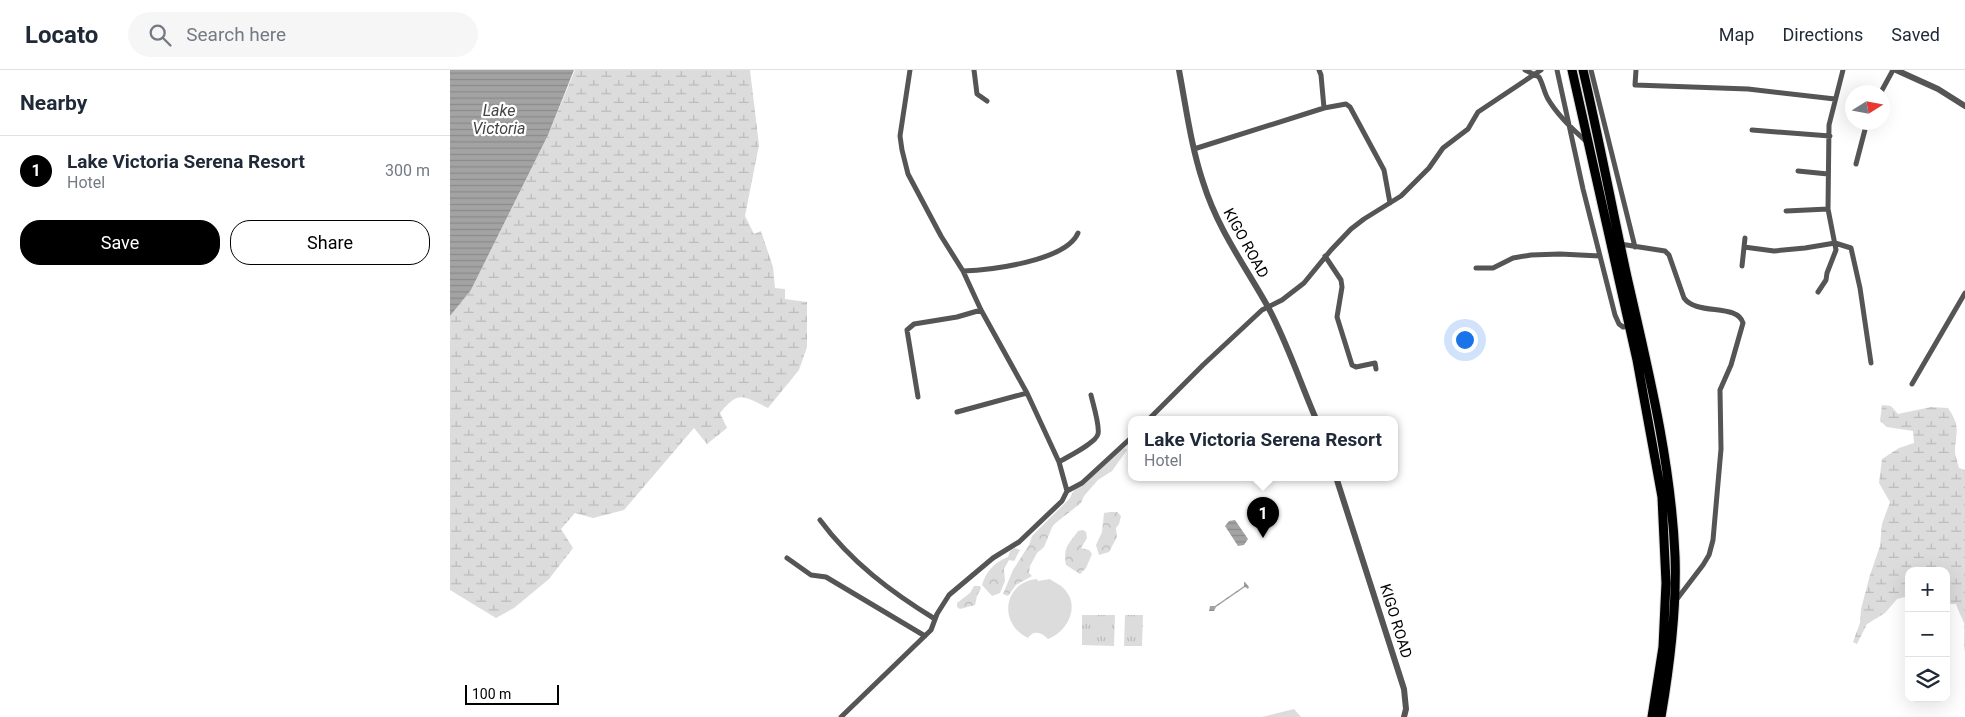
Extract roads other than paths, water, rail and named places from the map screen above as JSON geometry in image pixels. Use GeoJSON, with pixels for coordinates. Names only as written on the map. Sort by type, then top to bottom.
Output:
{"type":"FeatureCollection","features":[{"type":"Feature","properties":{"kind":"highway"},"geometry":{"type":"LineString","coordinates":[[1572,70],[1586,141],[1629,326],[1657,463],[1662,498],[1666,543],[1666,583],[1663,647],[1652,717]]}},
{"type":"Feature","properties":{"kind":"highway"},"geometry":{"type":"LineString","coordinates":[[1583,70],[1653,392],[1664,452],[1674,537],[1675,602],[1670,664],[1661,717]]}},
{"type":"Feature","properties":{"kind":"street"},"geometry":{"type":"LineString","coordinates":[[910,70],[900,136],[905,164],[911,182],[963,271],[981,310],[1027,393],[1059,462],[1067,491]]}},
{"type":"Feature","properties":{"kind":"street"},"geometry":{"type":"LineString","coordinates":[[974,70],[976,91],[987,101]]}},
{"type":"Feature","properties":{"kind":"street","name":"KIGO ROAD"},"geometry":{"type":"LineString","coordinates":[[1179,70],[1202,181],[1227,239],[1268,307],[1315,416]]}},
{"type":"Feature","properties":{"kind":"street"},"geometry":{"type":"LineString","coordinates":[[1319,70],[1324,108]]}},
{"type":"Feature","properties":{"kind":"street"},"geometry":{"type":"LineString","coordinates":[[1525,70],[1539,72]]}},
{"type":"Feature","properties":{"kind":"street"},"geometry":{"type":"LineString","coordinates":[[1557,70],[1600,256],[1619,324],[1623,327],[1629,326]]}},
{"type":"Feature","properties":{"kind":"street"},"geometry":{"type":"LineString","coordinates":[[1591,70],[1635,247]]}},
{"type":"Feature","properties":{"kind":"street"},"geometry":{"type":"LineString","coordinates":[[1636,70],[1635,85],[1748,89],[1835,99]]}},
{"type":"Feature","properties":{"kind":"street"},"geometry":{"type":"LineString","coordinates":[[1818,292],[1826,280],[1826,273],[1836,250],[1828,209],[1830,120],[1843,70]]}},
{"type":"Feature","properties":{"kind":"street"},"geometry":{"type":"LineString","coordinates":[[1885,85],[1894,70],[1938,89],[1965,106]]}},
{"type":"Feature","properties":{"kind":"street"},"geometry":{"type":"LineString","coordinates":[[1539,72],[1548,100],[1570,128],[1586,141]]}},
{"type":"Feature","properties":{"kind":"street"},"geometry":{"type":"LineString","coordinates":[[1152,416],[1203,365],[1268,307],[1304,283],[1352,229],[1401,196],[1424,174],[1443,148],[1468,129],[1478,112],[1539,72]]}},
{"type":"Feature","properties":{"kind":"street"},"geometry":{"type":"LineString","coordinates":[[1194,149],[1342,104],[1350,108],[1384,170],[1390,203]]}},
{"type":"Feature","properties":{"kind":"street"},"geometry":{"type":"LineString","coordinates":[[1752,130],[1830,136]]}},
{"type":"Feature","properties":{"kind":"street"},"geometry":{"type":"LineString","coordinates":[[1856,164],[1865,130]]}},
{"type":"Feature","properties":{"kind":"street"},"geometry":{"type":"LineString","coordinates":[[1798,171],[1828,174]]}},
{"type":"Feature","properties":{"kind":"street"},"geometry":{"type":"LineString","coordinates":[[1786,211],[1828,209]]}},
{"type":"Feature","properties":{"kind":"street"},"geometry":{"type":"LineString","coordinates":[[963,271],[1002,268],[1030,262],[1072,243],[1078,233]]}},
{"type":"Feature","properties":{"kind":"street"},"geometry":{"type":"LineString","coordinates":[[1742,266],[1745,238]]}},
{"type":"Feature","properties":{"kind":"street"},"geometry":{"type":"LineString","coordinates":[[1744,247],[1774,251],[1835,243],[1851,248],[1860,288],[1871,363]]}},
{"type":"Feature","properties":{"kind":"street"},"geometry":{"type":"LineString","coordinates":[[1620,244],[1665,251],[1668,253],[1684,298],[1690,304],[1728,312],[1740,317],[1743,323],[1731,365],[1720,390],[1721,450],[1714,540],[1703,565],[1675,602]]}},
{"type":"Feature","properties":{"kind":"street"},"geometry":{"type":"LineString","coordinates":[[1476,268],[1493,268],[1513,258],[1531,255],[1600,256]]}},
{"type":"Feature","properties":{"kind":"street"},"geometry":{"type":"LineString","coordinates":[[1326,256],[1341,280],[1342,287],[1337,317],[1352,366],[1356,367],[1372,362],[1375,363],[1376,369]]}},
{"type":"Feature","properties":{"kind":"street"},"geometry":{"type":"LineString","coordinates":[[1912,384],[1965,293]]}},
{"type":"Feature","properties":{"kind":"street"},"geometry":{"type":"LineString","coordinates":[[918,397],[907,330],[914,324],[957,317],[981,310]]}},
{"type":"Feature","properties":{"kind":"street"},"geometry":{"type":"LineString","coordinates":[[957,412],[1027,393]]}},
{"type":"Feature","properties":{"kind":"street"},"geometry":{"type":"LineString","coordinates":[[1059,462],[1093,441],[1098,434],[1091,395]]}},
{"type":"Feature","properties":{"kind":"street"},"geometry":{"type":"LineString","coordinates":[[840,717],[925,636],[932,628],[949,595],[993,558],[1019,542],[1062,501],[1067,491],[1082,484],[1128,441]]}},
{"type":"Feature","properties":{"kind":"street","name":"KIGO ROAD"},"geometry":{"type":"LineString","coordinates":[[1337,481],[1404,689],[1406,708],[1404,717]]}},
{"type":"Feature","properties":{"kind":"street"},"geometry":{"type":"LineString","coordinates":[[820,520],[832,537],[873,577],[935,619]]}},
{"type":"Feature","properties":{"kind":"street"},"geometry":{"type":"LineString","coordinates":[[787,558],[811,575],[826,577],[925,636]]}},
{"type":"Feature","properties":{"kind":"water","name":"Lake Victoria"},"geometry":{"type":"Polygon","coordinates":[[[450,70],[574,70],[548,135],[471,290],[450,316],[450,70]]]}},
{"type":"Feature","properties":{"kind":"water"},"geometry":{"type":"Polygon","coordinates":[[[1235,520],[1248,539],[1244,545],[1238,546],[1225,526],[1229,521],[1235,520]]]}},
{"type":"Feature","properties":{"kind":"water"},"geometry":{"type":"Polygon","coordinates":[[[1244,582],[1249,587],[1248,589],[1245,587],[1216,607],[1214,611],[1209,611],[1210,606],[1215,606],[1244,586],[1244,582]]]}},
{"type":"Feature","properties":{"kind":"place","name":"Lake Victoria Serena Resort"},"geometry":{"type":"Point","coordinates":[1263,538]}}]}
